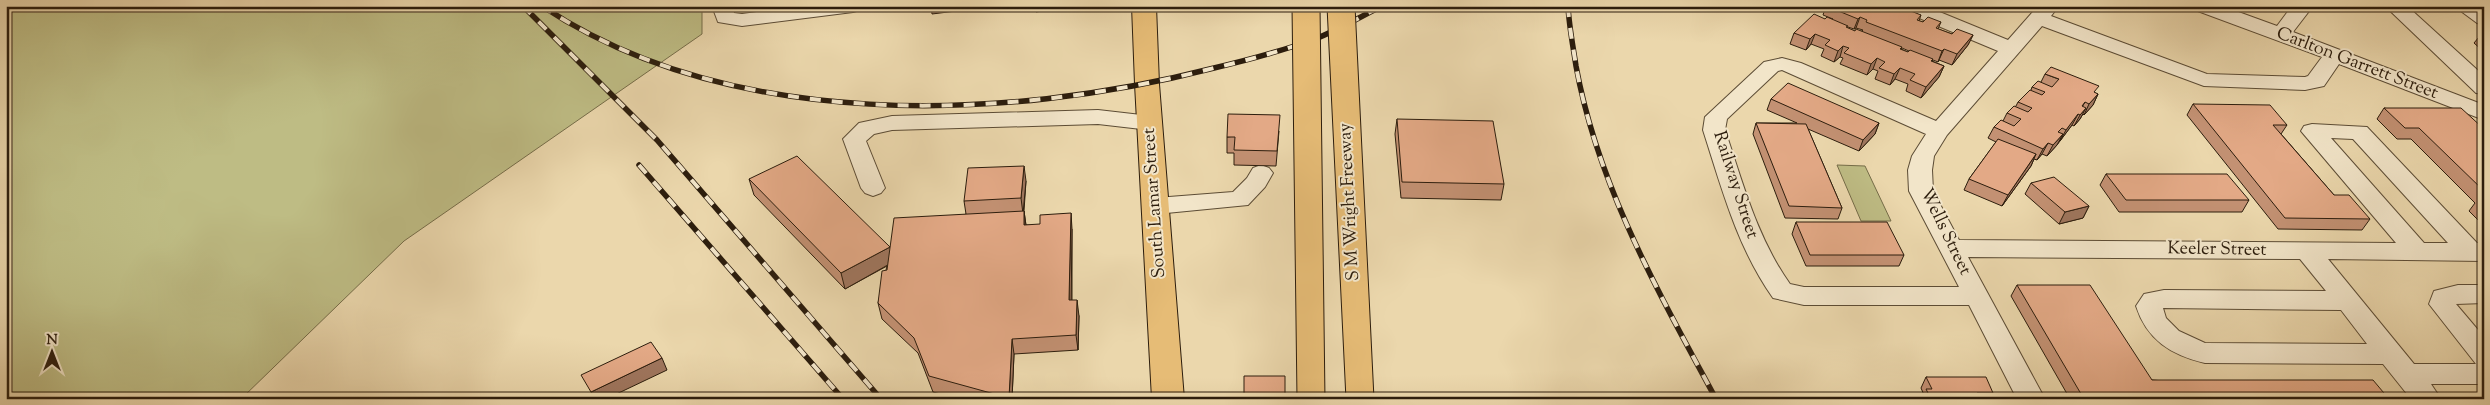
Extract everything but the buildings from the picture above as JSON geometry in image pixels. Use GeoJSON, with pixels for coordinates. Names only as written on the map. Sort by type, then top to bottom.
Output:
{"type":"FeatureCollection","features":[{"type":"Feature","properties":{"kind":"main road","name":"South Lamar Street"},"geometry":{"type":"LineString","coordinates":[[1144,6],[1168,399]]}},
{"type":"Feature","properties":{"kind":"main road"},"geometry":{"type":"LineString","coordinates":[[1306,6],[1311,399]]}},
{"type":"Feature","properties":{"kind":"main road","name":"S M Wright Freeway"},"geometry":{"type":"LineString","coordinates":[[1341,6],[1360,399]]}},
{"type":"Feature","properties":{"kind":"street"},"geometry":{"type":"LineString","coordinates":[[722,6],[725,18],[742,20],[853,6]]}},
{"type":"Feature","properties":{"kind":"street"},"geometry":{"type":"LineString","coordinates":[[1907,6],[2012,49]]}},
{"type":"Feature","properties":{"kind":"street","name":"Carlton Garrett Street"},"geometry":{"type":"LineString","coordinates":[[2202,6],[2281,34],[2484,113]]}},
{"type":"Feature","properties":{"kind":"street"},"geometry":{"type":"LineString","coordinates":[[2281,34],[2303,6]]}},
{"type":"Feature","properties":{"kind":"street"},"geometry":{"type":"LineString","coordinates":[[2395,6],[2484,88]]}},
{"type":"Feature","properties":{"kind":"street"},"geometry":{"type":"LineString","coordinates":[[2464,6],[2484,19]]}},
{"type":"Feature","properties":{"kind":"street"},"geometry":{"type":"LineString","coordinates":[[2044,12],[2204,80],[2305,84],[2316,81],[2335,55]]}},
{"type":"Feature","properties":{"kind":"street","name":"Wells Street"},"geometry":{"type":"LineString","coordinates":[[2031,399],[1921,190],[1920,170],[1923,156],[1939,131],[2044,12]]}},
{"type":"Feature","properties":{"kind":"street","name":"Railway Street"},"geometry":{"type":"LineString","coordinates":[[1939,131],[1794,67],[1782,64],[1770,66],[1716,117],[1714,130],[1755,246],[1767,274],[1782,292],[1804,296],[1976,296]]}},
{"type":"Feature","properties":{"kind":"street"},"geometry":{"type":"LineString","coordinates":[[873,188],[854,139],[868,128],[892,123],[1041,118],[1098,117],[1150,123]]}},
{"type":"Feature","properties":{"kind":"street"},"geometry":{"type":"LineString","coordinates":[[2417,251],[2312,131],[2359,132],[2477,252]]}},
{"type":"Feature","properties":{"kind":"street"},"geometry":{"type":"LineString","coordinates":[[1156,206],[1240,199],[1257,182],[1261,173]]}},
{"type":"Feature","properties":{"kind":"street","name":"Keeler Street"},"geometry":{"type":"LineString","coordinates":[[1950,248],[2477,252]]}},
{"type":"Feature","properties":{"kind":"street"},"geometry":{"type":"LineString","coordinates":[[2307,251],[2427,399]]}},
{"type":"Feature","properties":{"kind":"street"},"geometry":{"type":"LineString","coordinates":[[2484,294],[2458,294],[2443,298],[2442,304],[2484,356]]}},
{"type":"Feature","properties":{"kind":"street"},"geometry":{"type":"LineString","coordinates":[[2348,301],[2164,300],[2153,301],[2149,306],[2150,313],[2162,331],[2173,342],[2190,351],[2399,364],[2484,374]]}},
{"type":"Feature","properties":{"kind":"shaded area"},"geometry":{"type":"Polygon","coordinates":[[[6,6],[702,6],[702,34],[404,241],[241,399],[6,399],[6,6]]]}},
{"type":"Feature","properties":{"kind":"shaded area"},"geometry":{"type":"Polygon","coordinates":[[[1837,165],[1865,166],[1891,221],[1861,221],[1837,165]]]}},
{"type":"Feature","properties":{"kind":"railway"},"geometry":{"type":"LineString","coordinates":[[523,6],[657,140],[881,399]]}},
{"type":"Feature","properties":{"kind":"railway"},"geometry":{"type":"LineString","coordinates":[[542,6],[616,47],[696,76],[781,95],[869,104],[958,105],[1047,99],[1133,86],[1214,68],[1265,55],[1315,39],[1341,28],[1382,6]]}},
{"type":"Feature","properties":{"kind":"railway"},"geometry":{"type":"LineString","coordinates":[[1568,6],[1576,66],[1586,111],[1615,197],[1652,279],[1716,399]]}},
{"type":"Feature","properties":{"kind":"railway"},"geometry":{"type":"LineString","coordinates":[[639,165],[843,399]]}}]}
